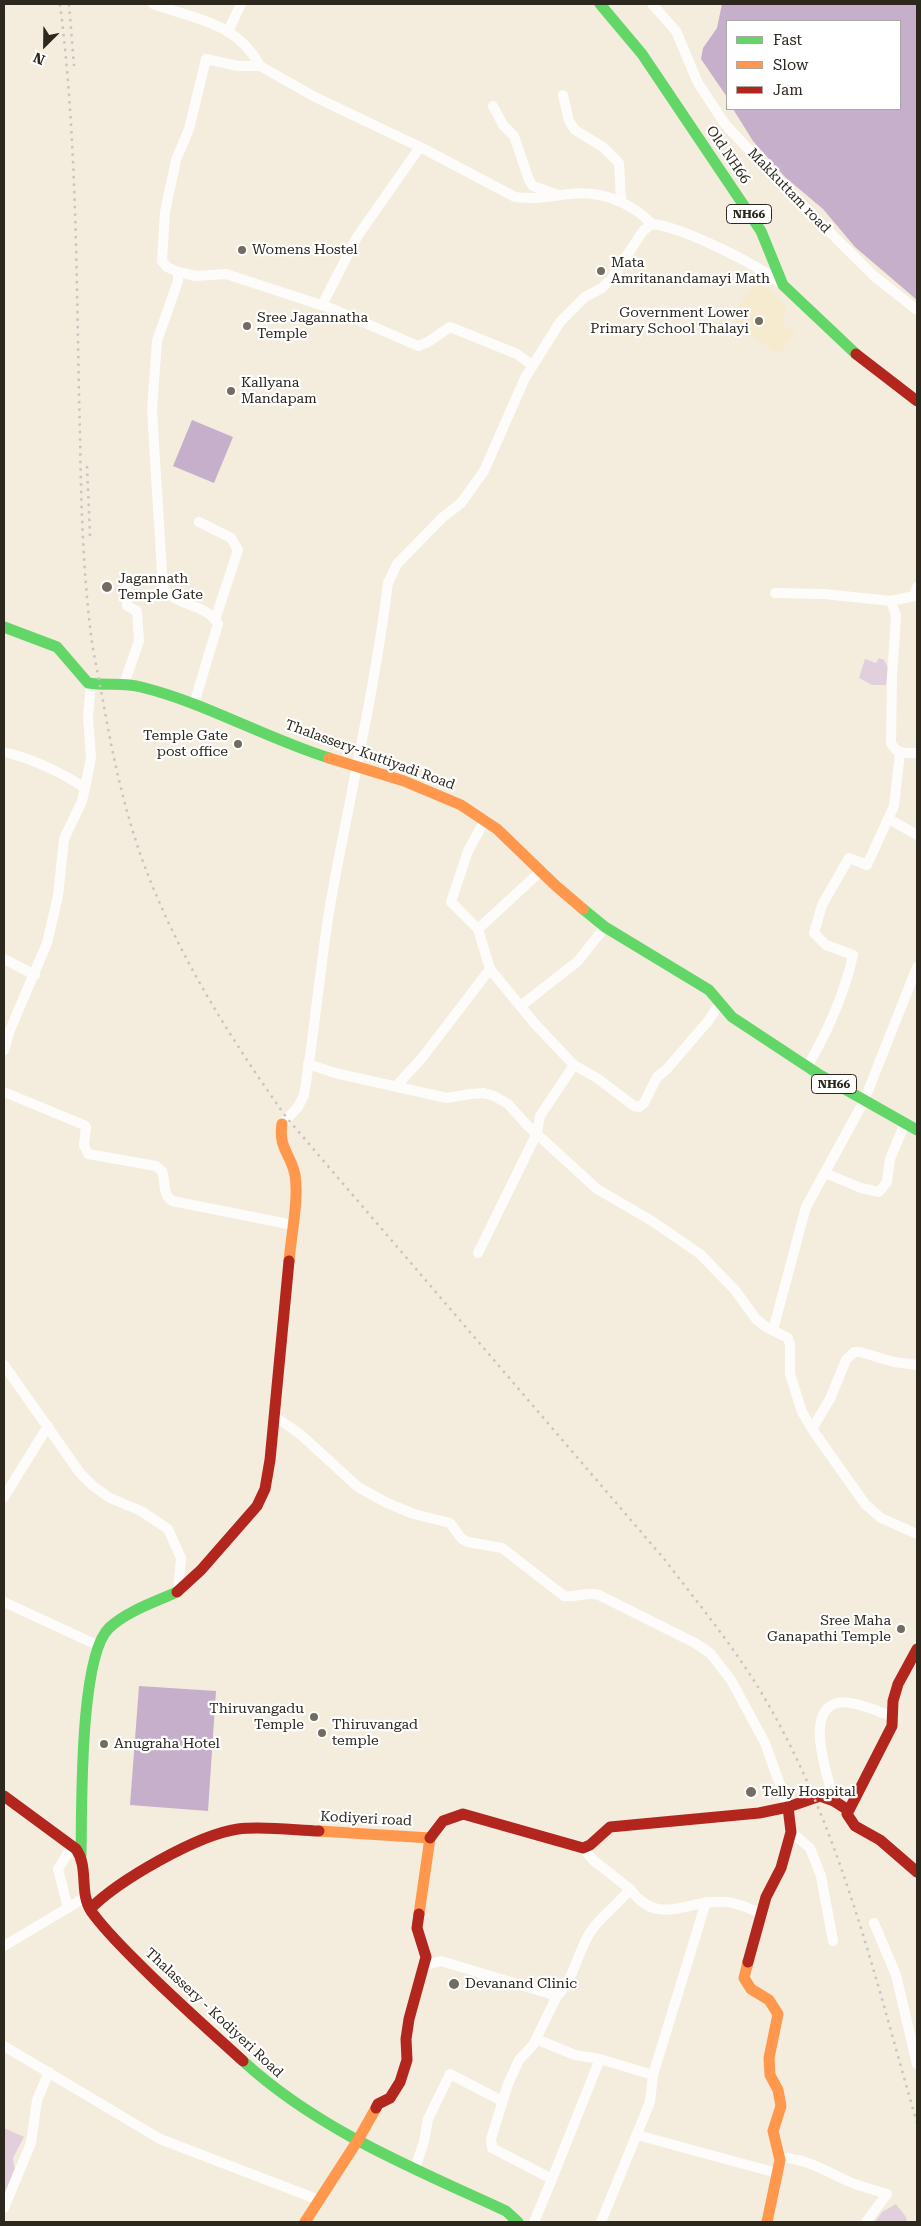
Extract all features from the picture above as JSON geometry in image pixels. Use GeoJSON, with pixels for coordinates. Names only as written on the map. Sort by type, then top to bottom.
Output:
{"type":"FeatureCollection","features":[{"type":"Feature","properties":{"kind":"street"},"geometry":{"type":"LineString","coordinates":[[153,4],[193,16],[228,31],[238,37],[250,50],[260,66],[315,97],[420,147],[516,197],[530,200],[588,192],[621,201],[640,211],[652,224]]}},
{"type":"Feature","properties":{"kind":"street"},"geometry":{"type":"LineString","coordinates":[[228,31],[241,4]]}},
{"type":"Feature","properties":{"kind":"street","name":"Old NH66"},"geometry":{"type":"LineString","coordinates":[[600,4],[642,54],[761,231],[782,285],[850,350],[917,402]]}},
{"type":"Feature","properties":{"kind":"street","name":"Makkuttam road"},"geometry":{"type":"LineString","coordinates":[[652,4],[676,31],[698,83],[725,124],[774,177],[860,262],[917,310]]}},
{"type":"Feature","properties":{"kind":"street"},"geometry":{"type":"LineString","coordinates":[[260,66],[238,66],[206,59],[189,128],[176,160],[165,212],[162,261],[166,266],[178,272],[196,276],[226,274],[322,305],[418,346],[428,342],[450,327],[486,340],[516,354],[532,365]]}},
{"type":"Feature","properties":{"kind":"street"},"geometry":{"type":"LineString","coordinates":[[563,95],[569,121],[575,130],[603,147],[619,163],[621,201]]}},
{"type":"Feature","properties":{"kind":"street"},"geometry":{"type":"LineString","coordinates":[[493,106],[503,125],[514,136],[529,180],[533,186],[558,195]]}},
{"type":"Feature","properties":{"kind":"street"},"geometry":{"type":"LineString","coordinates":[[322,305],[357,237],[420,147]]}},
{"type":"Feature","properties":{"kind":"street"},"geometry":{"type":"LineString","coordinates":[[4,1602],[97,1645],[109,1628],[130,1614],[178,1591],[201,1570],[257,1506],[266,1488],[293,1225],[296,1177],[291,1162],[279,1142],[282,1124],[298,1107],[304,1095],[321,961],[388,583],[397,564],[442,518],[461,503],[484,471],[503,425],[532,365],[560,322],[585,297],[602,288],[612,278],[643,231],[652,224],[666,225],[692,235],[744,262],[782,285]]}},
{"type":"Feature","properties":{"kind":"street"},"geometry":{"type":"LineString","coordinates":[[178,272],[178,281],[157,341],[152,410],[163,588],[168,595],[214,616],[218,624],[194,704]]}},
{"type":"Feature","properties":{"kind":"street"},"geometry":{"type":"LineString","coordinates":[[199,522],[230,538],[238,550],[216,620]]}},
{"type":"Feature","properties":{"kind":"street"},"geometry":{"type":"LineString","coordinates":[[124,684],[139,641],[137,612],[127,606],[125,579]]}},
{"type":"Feature","properties":{"kind":"street"},"geometry":{"type":"LineString","coordinates":[[775,594],[824,594],[891,601],[914,596],[917,586]]}},
{"type":"Feature","properties":{"kind":"street"},"geometry":{"type":"LineString","coordinates":[[891,601],[896,616],[892,676],[891,743],[894,749],[900,753],[917,752]]}},
{"type":"Feature","properties":{"kind":"street"},"geometry":{"type":"LineString","coordinates":[[4,626],[57,648],[67,656],[84,678],[92,684],[88,717],[91,757],[82,801],[64,839],[58,896],[47,943],[10,1030],[4,1050]]}},
{"type":"Feature","properties":{"kind":"street","name":"Thalassery-Kuttiyadi Road"},"geometry":{"type":"LineString","coordinates":[[92,684],[124,684],[142,687],[194,704],[307,751],[356,765],[441,795],[485,820],[605,927],[709,990],[732,1017],[807,1067],[917,1130]]}},
{"type":"Feature","properties":{"kind":"street"},"geometry":{"type":"LineString","coordinates":[[4,752],[38,762],[65,775],[85,788]]}},
{"type":"Feature","properties":{"kind":"street"},"geometry":{"type":"LineString","coordinates":[[807,1067],[824,1036],[845,990],[854,955],[826,945],[814,933],[822,905],[849,858],[867,866],[889,819],[895,800],[900,753]]}},
{"type":"Feature","properties":{"kind":"street"},"geometry":{"type":"LineString","coordinates":[[889,819],[917,835]]}},
{"type":"Feature","properties":{"kind":"street"},"geometry":{"type":"LineString","coordinates":[[485,820],[468,851],[451,902],[478,929],[490,969],[522,1005],[535,1024],[574,1065],[597,1078],[634,1106],[639,1107],[644,1103],[657,1077],[666,1070],[709,1020],[720,1002]]}},
{"type":"Feature","properties":{"kind":"street"},"geometry":{"type":"LineString","coordinates":[[478,929],[541,871]]}},
{"type":"Feature","properties":{"kind":"street"},"geometry":{"type":"LineString","coordinates":[[522,1005],[578,961],[605,927]]}},
{"type":"Feature","properties":{"kind":"street"},"geometry":{"type":"LineString","coordinates":[[4,959],[35,974]]}},
{"type":"Feature","properties":{"kind":"street"},"geometry":{"type":"LineString","coordinates":[[773,1330],[806,1207],[864,1101],[917,967]]}},
{"type":"Feature","properties":{"kind":"street"},"geometry":{"type":"LineString","coordinates":[[397,1086],[422,1058],[490,969]]}},
{"type":"Feature","properties":{"kind":"street"},"geometry":{"type":"LineString","coordinates":[[792,1057],[798,1045]]}},
{"type":"Feature","properties":{"kind":"street"},"geometry":{"type":"LineString","coordinates":[[308,1064],[335,1073],[447,1098],[484,1093],[508,1104],[597,1189],[652,1221],[700,1254],[735,1290],[756,1319],[788,1338],[790,1345],[790,1374],[802,1412],[812,1429],[865,1504],[881,1518],[917,1534]]}},
{"type":"Feature","properties":{"kind":"street"},"geometry":{"type":"LineString","coordinates":[[478,1253],[537,1133],[540,1116],[574,1065]]}},
{"type":"Feature","properties":{"kind":"street"},"geometry":{"type":"LineString","coordinates":[[4,1092],[84,1125],[86,1127],[85,1149],[88,1154],[156,1166],[162,1171],[165,1191],[172,1202],[293,1225]]}},
{"type":"Feature","properties":{"kind":"street"},"geometry":{"type":"LineString","coordinates":[[824,1173],[861,1188],[880,1192],[887,1182],[890,1159],[905,1124]]}},
{"type":"Feature","properties":{"kind":"street"},"geometry":{"type":"LineString","coordinates":[[812,1429],[830,1399],[846,1360],[854,1352],[894,1362],[917,1365]]}},
{"type":"Feature","properties":{"kind":"street"},"geometry":{"type":"LineString","coordinates":[[4,1365],[80,1473],[93,1486],[110,1498],[141,1511],[168,1529],[181,1558],[178,1591]]}},
{"type":"Feature","properties":{"kind":"street"},"geometry":{"type":"LineString","coordinates":[[274,1416],[300,1434],[358,1487],[388,1503],[427,1518],[439,1519],[450,1523],[462,1539],[468,1542],[502,1548],[564,1596],[576,1597],[588,1592],[598,1595],[695,1643],[710,1653],[731,1680],[765,1743],[788,1808],[791,1832],[781,1868],[766,1896],[744,1978],[752,1990],[769,2000],[778,2014],[778,2027],[769,2058],[770,2075],[778,2090],[781,2106],[772,2131],[779,2158],[767,2222]]}},
{"type":"Feature","properties":{"kind":"street"},"geometry":{"type":"LineString","coordinates":[[4,1498],[48,1426]]}},
{"type":"Feature","properties":{"kind":"street","name":"Thalassery - Kodiyeri Road"},"geometry":{"type":"LineString","coordinates":[[97,1645],[91,1666],[82,1772],[81,1856],[86,1897],[90,1909],[111,1936],[172,1997],[263,2080],[328,2123],[358,2140],[506,2211],[518,2222]]}},
{"type":"Feature","properties":{"kind":"street"},"geometry":{"type":"LineString","coordinates":[[917,1649],[898,1684],[893,1701],[892,1726],[847,1814],[855,1826],[880,1840],[917,1872]]}},
{"type":"Feature","properties":{"kind":"street"},"geometry":{"type":"LineString","coordinates":[[834,1801],[819,1737],[819,1724],[826,1711],[837,1703],[847,1703],[893,1716]]}},
{"type":"Feature","properties":{"kind":"street"},"geometry":{"type":"LineString","coordinates":[[4,1796],[72,1847],[81,1856]]}},
{"type":"Feature","properties":{"kind":"street"},"geometry":{"type":"LineString","coordinates":[[582,1848],[590,1845],[610,1827],[788,1808],[820,1796],[834,1801],[848,1810]]}},
{"type":"Feature","properties":{"kind":"street"},"geometry":{"type":"LineString","coordinates":[[430,1838],[437,1824],[447,1816],[463,1814],[582,1848],[593,1860],[630,1888],[640,1903],[662,1911],[706,1902],[728,1902],[761,1912]]}},
{"type":"Feature","properties":{"kind":"street","name":"Kodiyeri road"},"geometry":{"type":"LineString","coordinates":[[90,1909],[101,1898],[176,1851],[199,1840],[238,1829],[360,1832],[430,1838],[417,1928],[426,1957],[409,2019],[406,2039],[408,2060],[400,2082],[390,2098],[378,2104],[358,2140],[305,2222]]}},
{"type":"Feature","properties":{"kind":"street"},"geometry":{"type":"LineString","coordinates":[[791,1832],[810,1848],[821,1876],[833,1942]]}},
{"type":"Feature","properties":{"kind":"street"},"geometry":{"type":"LineString","coordinates":[[68,1908],[58,1869],[72,1847]]}},
{"type":"Feature","properties":{"kind":"street"},"geometry":{"type":"LineString","coordinates":[[552,2179],[492,2148],[491,2139],[502,2101],[519,2060],[536,2039],[557,1996],[572,1973],[582,1946],[591,1931],[630,1888]]}},
{"type":"Feature","properties":{"kind":"street"},"geometry":{"type":"LineString","coordinates":[[4,1946],[86,1897]]}},
{"type":"Feature","properties":{"kind":"street"},"geometry":{"type":"LineString","coordinates":[[601,2222],[650,2102],[653,2076],[706,1902]]}},
{"type":"Feature","properties":{"kind":"street"},"geometry":{"type":"LineString","coordinates":[[874,1923],[896,1976],[917,2064]]}},
{"type":"Feature","properties":{"kind":"street"},"geometry":{"type":"LineString","coordinates":[[425,1965],[441,1961],[459,1965],[491,1978],[557,1996]]}},
{"type":"Feature","properties":{"kind":"street"},"geometry":{"type":"LineString","coordinates":[[536,2039],[575,2055],[600,2059],[653,2076]]}},
{"type":"Feature","properties":{"kind":"street"},"geometry":{"type":"LineString","coordinates":[[4,2046],[160,2139],[319,2200]]}},
{"type":"Feature","properties":{"kind":"street"},"geometry":{"type":"LineString","coordinates":[[534,2222],[600,2059]]}},
{"type":"Feature","properties":{"kind":"street"},"geometry":{"type":"LineString","coordinates":[[4,2208],[8,2188],[31,2143],[37,2100],[50,2072]]}},
{"type":"Feature","properties":{"kind":"street"},"geometry":{"type":"LineString","coordinates":[[415,2169],[421,2154],[428,2119],[450,2074],[502,2101]]}},
{"type":"Feature","properties":{"kind":"street"},"geometry":{"type":"LineString","coordinates":[[637,2135],[777,2173]]}},
{"type":"Feature","properties":{"kind":"street"},"geometry":{"type":"LineString","coordinates":[[779,2158],[789,2158],[821,2167],[851,2182],[887,2194],[866,2222]]}},
{"type":"Feature","properties":{"kind":"shaded area"},"geometry":{"type":"Polygon","coordinates":[[[722,4],[917,4],[917,300],[855,247],[823,209],[785,177],[753,141],[734,110],[901,110],[901,20],[726,20],[726,96],[701,59],[703,48],[717,28],[722,4]]]}},
{"type":"Feature","properties":{"kind":"shaded area","name":"Government Lower Primary School Thalayi"},"geometry":{"type":"Polygon","coordinates":[[[757,282],[786,304],[783,324],[795,333],[778,355],[730,318],[757,282]]]}},
{"type":"Feature","properties":{"kind":"shaded area"},"geometry":{"type":"Polygon","coordinates":[[[192,420],[233,437],[214,483],[173,466],[192,420]]]}},
{"type":"Feature","properties":{"kind":"shaded area"},"geometry":{"type":"Polygon","coordinates":[[[879,658],[884,660],[888,668],[886,685],[872,685],[859,678],[865,659],[876,663],[879,658]]]}},
{"type":"Feature","properties":{"kind":"shaded area"},"geometry":{"type":"Polygon","coordinates":[[[139,1686],[216,1691],[208,1811],[130,1805],[139,1686]]]}},
{"type":"Feature","properties":{"kind":"shaded area"},"geometry":{"type":"Polygon","coordinates":[[[4,2128],[24,2137],[13,2158],[15,2172],[4,2204],[4,2128]]]}},
{"type":"Feature","properties":{"kind":"shaded area"},"geometry":{"type":"Polygon","coordinates":[[[896,2204],[906,2217],[907,2222],[875,2222],[882,2212],[896,2204]]]}},
{"type":"Feature","properties":{"kind":"railway"},"geometry":{"type":"LineString","coordinates":[[60,4],[66,57],[73,165],[82,513],[89,617],[92,643],[120,786],[130,823],[156,894],[187,961],[205,993],[244,1056],[286,1117],[665,1560],[719,1630],[757,1685],[794,1753],[817,1804],[837,1856],[871,1962],[917,2123]]}},
{"type":"Feature","properties":{"kind":"railway"},"geometry":{"type":"LineString","coordinates":[[69,4],[74,66]]}},
{"type":"Feature","properties":{"kind":"railway"},"geometry":{"type":"LineString","coordinates":[[87,466],[90,536]]}},
{"type":"Feature","properties":{"kind":"traffic: fast"},"geometry":{"type":"LineString","coordinates":[[600,4],[642,54],[761,231],[783,285],[856,354]]}},
{"type":"Feature","properties":{"kind":"traffic: fast"},"geometry":{"type":"LineString","coordinates":[[4,627],[57,647],[88,683],[122,684],[165,694],[329,758]]}},
{"type":"Feature","properties":{"kind":"traffic: fast"},"geometry":{"type":"LineString","coordinates":[[583,909],[605,927],[709,990],[732,1017],[820,1075],[917,1130]]}},
{"type":"Feature","properties":{"kind":"traffic: fast"},"geometry":{"type":"LineString","coordinates":[[81,1856],[84,1736],[92,1670],[99,1644],[109,1628],[116,1622],[142,1607],[177,1592]]}},
{"type":"Feature","properties":{"kind":"traffic: fast"},"geometry":{"type":"LineString","coordinates":[[243,2061],[272,2086],[335,2128],[403,2163],[506,2211],[518,2222]]}},
{"type":"Feature","properties":{"kind":"traffic: slow"},"geometry":{"type":"LineString","coordinates":[[329,758],[404,781],[461,805],[497,829],[556,886],[583,909]]}},
{"type":"Feature","properties":{"kind":"traffic: slow"},"geometry":{"type":"LineString","coordinates":[[282,1124],[283,1145],[293,1168],[296,1184],[289,1261]]}},
{"type":"Feature","properties":{"kind":"traffic: slow"},"geometry":{"type":"LineString","coordinates":[[319,1831],[430,1838],[419,1914]]}},
{"type":"Feature","properties":{"kind":"traffic: slow"},"geometry":{"type":"LineString","coordinates":[[748,1962],[744,1978],[751,1989],[769,2000],[778,2014],[769,2058],[770,2075],[778,2090],[781,2106],[773,2131],[780,2160],[767,2222]]}},
{"type":"Feature","properties":{"kind":"traffic: slow"},"geometry":{"type":"LineString","coordinates":[[305,2222],[358,2140],[376,2108]]}},
{"type":"Feature","properties":{"kind":"traffic: jam"},"geometry":{"type":"LineString","coordinates":[[856,354],[917,401]]}},
{"type":"Feature","properties":{"kind":"traffic: jam"},"geometry":{"type":"LineString","coordinates":[[177,1592],[201,1570],[257,1506],[265,1489],[270,1460],[289,1261]]}},
{"type":"Feature","properties":{"kind":"traffic: jam"},"geometry":{"type":"LineString","coordinates":[[917,1649],[898,1684],[893,1701],[892,1726],[847,1814],[855,1826],[880,1840],[917,1872]]}},
{"type":"Feature","properties":{"kind":"traffic: jam"},"geometry":{"type":"LineString","coordinates":[[4,1796],[76,1849],[82,1864],[87,1904],[97,1919],[154,1979],[243,2061]]}},
{"type":"Feature","properties":{"kind":"traffic: jam"},"geometry":{"type":"LineString","coordinates":[[430,1838],[443,1821],[463,1814],[583,1848],[590,1845],[610,1827],[759,1813],[788,1807],[820,1796],[834,1801],[848,1810]]}},
{"type":"Feature","properties":{"kind":"traffic: jam"},"geometry":{"type":"LineString","coordinates":[[748,1962],[766,1897],[781,1868],[791,1832],[788,1807]]}},
{"type":"Feature","properties":{"kind":"traffic: jam"},"geometry":{"type":"LineString","coordinates":[[90,1909],[120,1885],[160,1860],[181,1849],[221,1833],[238,1829],[257,1828],[319,1831]]}},
{"type":"Feature","properties":{"kind":"traffic: jam"},"geometry":{"type":"LineString","coordinates":[[376,2108],[378,2104],[390,2098],[400,2082],[407,2060],[406,2039],[409,2019],[426,1957],[417,1928],[419,1914]]}},
{"type":"Feature","properties":{"kind":"place","name":"Womens Hostel"},"geometry":{"type":"Point","coordinates":[242,250]}},
{"type":"Feature","properties":{"kind":"place","name":"Mata Amritanandamayi Math"},"geometry":{"type":"Point","coordinates":[601,271]}},
{"type":"Feature","properties":{"kind":"place","name":"Government Lower Primary School Thalayi"},"geometry":{"type":"Point","coordinates":[759,321]}},
{"type":"Feature","properties":{"kind":"place","name":"Sree Jagannatha Temple"},"geometry":{"type":"Point","coordinates":[247,326]}},
{"type":"Feature","properties":{"kind":"place","name":"Kallyana Mandapam"},"geometry":{"type":"Point","coordinates":[231,391]}},
{"type":"Feature","properties":{"kind":"place","name":"Jagannath Temple Gate"},"geometry":{"type":"Point","coordinates":[107,587]}},
{"type":"Feature","properties":{"kind":"place","name":"Temple Gate post office"},"geometry":{"type":"Point","coordinates":[238,744]}},
{"type":"Feature","properties":{"kind":"place","name":"Sree Maha Ganapathi Temple"},"geometry":{"type":"Point","coordinates":[901,1629]}},
{"type":"Feature","properties":{"kind":"place","name":"Thiruvangadu Temple"},"geometry":{"type":"Point","coordinates":[314,1717]}},
{"type":"Feature","properties":{"kind":"place","name":"Thiruvangad temple"},"geometry":{"type":"Point","coordinates":[322,1733]}},
{"type":"Feature","properties":{"kind":"place","name":"Anugraha Hotel"},"geometry":{"type":"Point","coordinates":[104,1744]}},
{"type":"Feature","properties":{"kind":"place","name":"Telly Hospital"},"geometry":{"type":"Point","coordinates":[751,1792]}},
{"type":"Feature","properties":{"kind":"place","name":"Devanand Clinic"},"geometry":{"type":"Point","coordinates":[454,1984]}}]}
